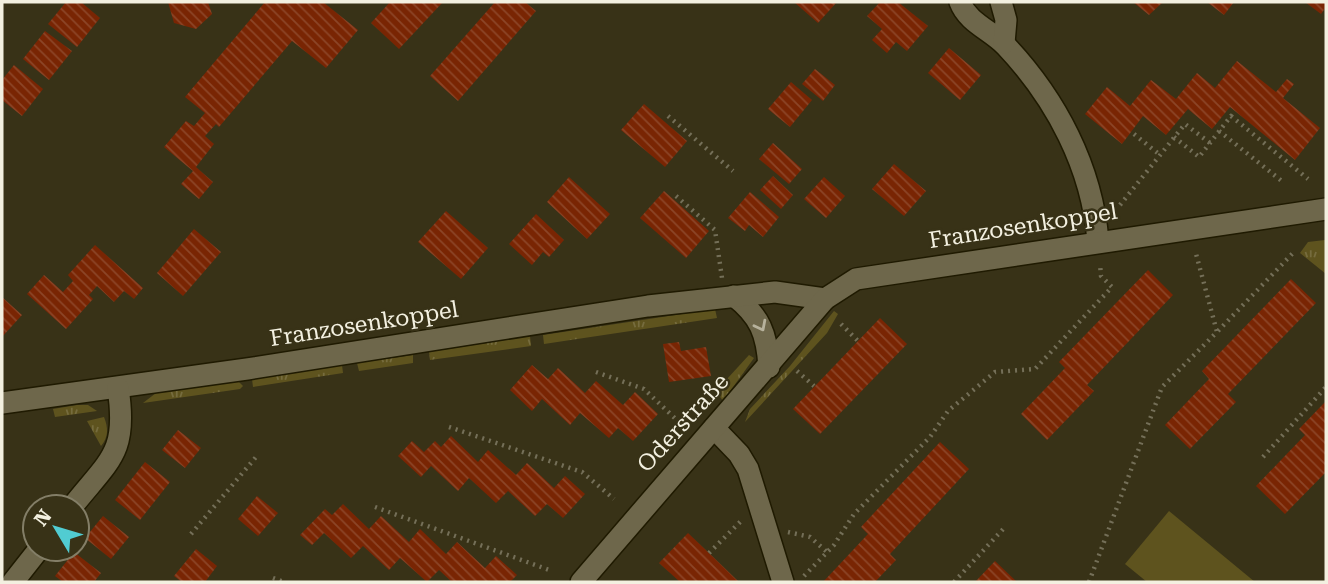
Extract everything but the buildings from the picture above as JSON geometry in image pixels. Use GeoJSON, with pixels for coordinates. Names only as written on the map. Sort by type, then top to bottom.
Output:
{"type":"FeatureCollection","features":[{"type":"Feature","properties":{"kind":"street"},"geometry":{"type":"LineString","coordinates":[[960,2],[967,15],[1004,43],[1040,88],[1080,161],[1094,204],[1098,241]]}},
{"type":"Feature","properties":{"kind":"street"},"geometry":{"type":"LineString","coordinates":[[1001,2],[1006,20],[1004,43]]}},
{"type":"Feature","properties":{"kind":"street","name":"Franzosenkoppel"},"geometry":{"type":"LineString","coordinates":[[2,403],[118,388],[648,306],[728,287],[825,299],[856,279],[1326,209]]}},
{"type":"Feature","properties":{"kind":"street"},"geometry":{"type":"LineString","coordinates":[[728,287],[749,308],[764,329],[769,367]]}},
{"type":"Feature","properties":{"kind":"street","name":"Oderstraße"},"geometry":{"type":"LineString","coordinates":[[581,582],[825,299]]}},
{"type":"Feature","properties":{"kind":"street"},"geometry":{"type":"LineString","coordinates":[[83,493],[115,453],[121,439],[118,388]]}},
{"type":"Feature","properties":{"kind":"street"},"geometry":{"type":"LineString","coordinates":[[714,428],[748,469],[783,582]]}},
{"type":"Feature","properties":{"kind":"street"},"geometry":{"type":"LineString","coordinates":[[13,582],[29,563]]}},
{"type":"Feature","properties":{"kind":"path"},"geometry":{"type":"LineString","coordinates":[[668,116],[733,171]]}},
{"type":"Feature","properties":{"kind":"path"},"geometry":{"type":"LineString","coordinates":[[1174,137],[1199,157],[1231,116],[1308,178]]}},
{"type":"Feature","properties":{"kind":"path"},"geometry":{"type":"LineString","coordinates":[[1120,205],[1185,124],[1210,143]]}},
{"type":"Feature","properties":{"kind":"path"},"geometry":{"type":"LineString","coordinates":[[1219,131],[1283,182]]}},
{"type":"Feature","properties":{"kind":"path"},"geometry":{"type":"LineString","coordinates":[[1134,134],[1160,155]]}},
{"type":"Feature","properties":{"kind":"path"},"geometry":{"type":"LineString","coordinates":[[676,196],[715,230],[728,287]]}},
{"type":"Feature","properties":{"kind":"path"},"geometry":{"type":"LineString","coordinates":[[1195,250],[1217,332]]}},
{"type":"Feature","properties":{"kind":"path"},"geometry":{"type":"LineString","coordinates":[[1089,582],[1162,387],[1293,253]]}},
{"type":"Feature","properties":{"kind":"path"},"geometry":{"type":"LineString","coordinates":[[798,582],[827,552],[854,514],[930,437],[948,411],[995,372],[1035,369],[1112,287],[1101,276],[1100,264]]}},
{"type":"Feature","properties":{"kind":"path"},"geometry":{"type":"LineString","coordinates":[[841,324],[858,341]]}},
{"type":"Feature","properties":{"kind":"path"},"geometry":{"type":"LineString","coordinates":[[797,371],[814,386]]}},
{"type":"Feature","properties":{"kind":"path"},"geometry":{"type":"LineString","coordinates":[[596,372],[644,389],[680,423]]}},
{"type":"Feature","properties":{"kind":"path"},"geometry":{"type":"LineString","coordinates":[[1263,457],[1326,387]]}},
{"type":"Feature","properties":{"kind":"path"},"geometry":{"type":"LineString","coordinates":[[449,427],[582,472],[614,499]]}},
{"type":"Feature","properties":{"kind":"path"},"geometry":{"type":"LineString","coordinates":[[191,534],[256,457]]}},
{"type":"Feature","properties":{"kind":"path"},"geometry":{"type":"LineString","coordinates":[[376,507],[552,571]]}},
{"type":"Feature","properties":{"kind":"path"},"geometry":{"type":"LineString","coordinates":[[709,553],[750,512]]}},
{"type":"Feature","properties":{"kind":"path"},"geometry":{"type":"LineString","coordinates":[[954,582],[1006,526]]}},
{"type":"Feature","properties":{"kind":"path"},"geometry":{"type":"LineString","coordinates":[[780,530],[810,537],[827,552]]}},
{"type":"Feature","properties":{"kind":"path"},"geometry":{"type":"LineString","coordinates":[[273,578],[284,582]]}},
{"type":"Feature","properties":{"kind":"green space"},"geometry":{"type":"Polygon","coordinates":[[[1325,240],[1326,274],[1300,253],[1308,242],[1325,240]]]}},
{"type":"Feature","properties":{"kind":"green space"},"geometry":{"type":"Polygon","coordinates":[[[715,309],[717,318],[544,344],[543,335],[715,309]]]}},
{"type":"Feature","properties":{"kind":"green space"},"geometry":{"type":"Polygon","coordinates":[[[834,311],[838,314],[827,333],[745,422],[750,409],[790,366],[834,311]]]}},
{"type":"Feature","properties":{"kind":"green space"},"geometry":{"type":"Polygon","coordinates":[[[530,336],[531,346],[430,360],[429,352],[530,336]]]}},
{"type":"Feature","properties":{"kind":"green space"},"geometry":{"type":"Polygon","coordinates":[[[413,355],[413,363],[359,371],[357,363],[413,355]]]}},
{"type":"Feature","properties":{"kind":"green space"},"geometry":{"type":"Polygon","coordinates":[[[749,355],[754,358],[723,401],[716,391],[749,355]]]}},
{"type":"Feature","properties":{"kind":"green space"},"geometry":{"type":"Polygon","coordinates":[[[342,365],[343,373],[253,387],[252,379],[342,365]]]}},
{"type":"Feature","properties":{"kind":"green space"},"geometry":{"type":"Polygon","coordinates":[[[238,381],[243,386],[240,389],[143,403],[156,393],[238,381]]]}},
{"type":"Feature","properties":{"kind":"green space"},"geometry":{"type":"Polygon","coordinates":[[[88,405],[97,411],[55,417],[53,409],[88,405]]]}},
{"type":"Feature","properties":{"kind":"green space"},"geometry":{"type":"Polygon","coordinates":[[[104,417],[107,432],[101,446],[87,421],[104,417]]]}},
{"type":"Feature","properties":{"kind":"green space"},"geometry":{"type":"Polygon","coordinates":[[[1169,511],[1255,582],[1147,582],[1125,564],[1169,511]]]}}]}
